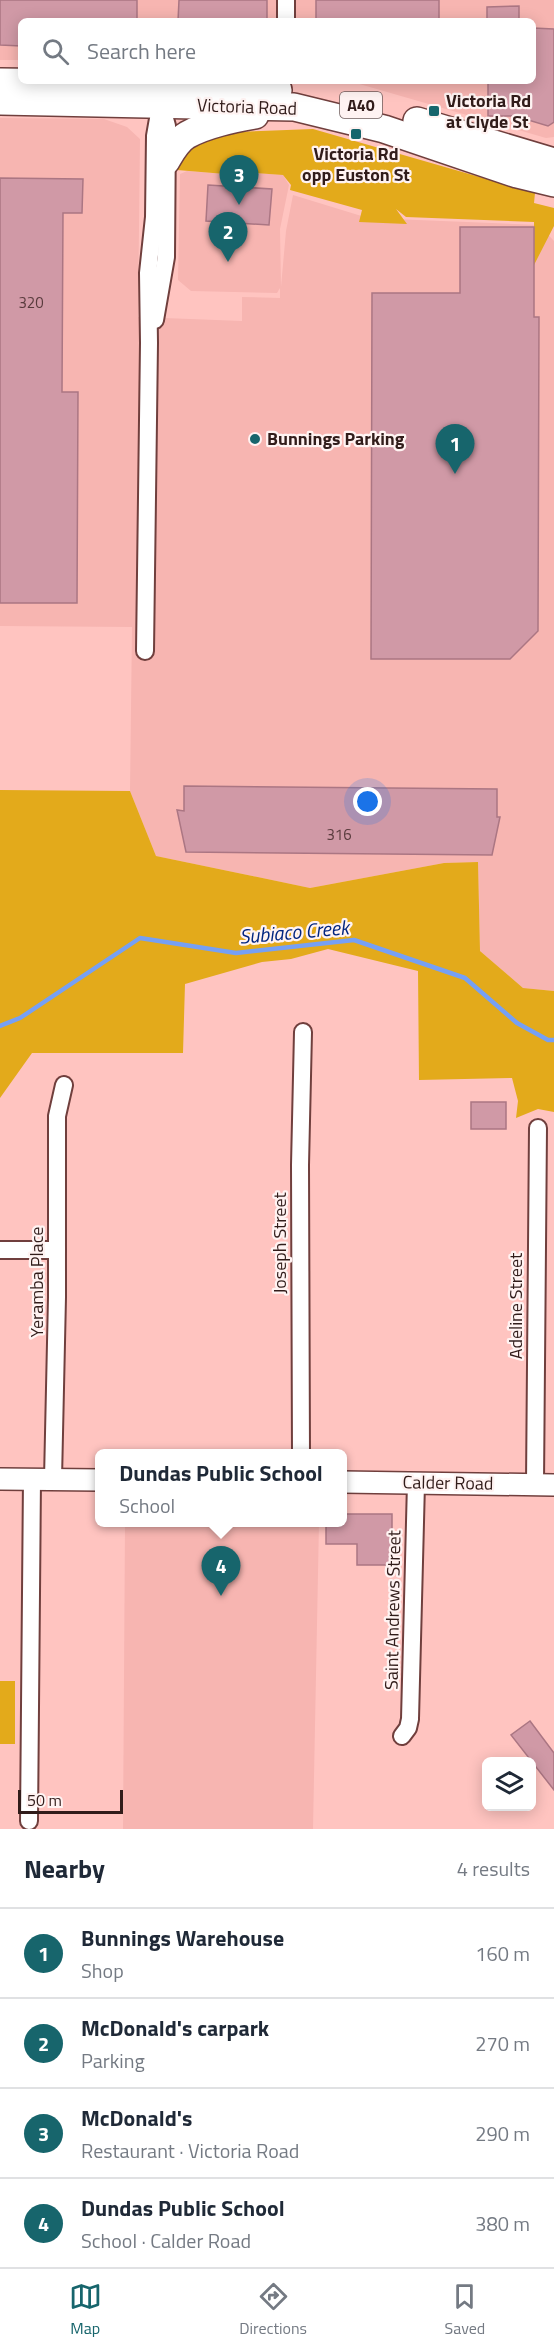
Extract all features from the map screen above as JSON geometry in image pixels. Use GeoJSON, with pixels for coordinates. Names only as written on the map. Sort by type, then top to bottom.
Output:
{"type":"FeatureCollection","features":[{"type":"Feature","properties":{"kind":"highway","name":"Victoria Road"},"geometry":{"type":"LineString","coordinates":[[0,82],[18,83]]}},
{"type":"Feature","properties":{"kind":"highway","name":"Victoria Road"},"geometry":{"type":"LineString","coordinates":[[27,84],[162,94]]}},
{"type":"Feature","properties":{"kind":"highway","name":"Victoria Road"},"geometry":{"type":"LineString","coordinates":[[288,93],[384,129],[517,174],[554,183]]}},
{"type":"Feature","properties":{"kind":"highway","name":"Victoria Road"},"geometry":{"type":"LineString","coordinates":[[0,101],[162,94],[288,93],[337,98],[554,162]]}},
{"type":"Feature","properties":{"kind":"highway"},"geometry":{"type":"LineString","coordinates":[[166,161],[175,146],[187,135],[228,120],[288,93]]}},
{"type":"Feature","properties":{"kind":"street"},"geometry":{"type":"LineString","coordinates":[[286,0],[286,18]]}},
{"type":"Feature","properties":{"kind":"street"},"geometry":{"type":"LineString","coordinates":[[149,343],[166,257],[167,126],[162,94]]}},
{"type":"Feature","properties":{"kind":"street"},"geometry":{"type":"LineString","coordinates":[[145,651],[148,265],[154,217],[155,136],[162,94]]}},
{"type":"Feature","properties":{"kind":"street","name":"Joseph Street"},"geometry":{"type":"LineString","coordinates":[[301,1449],[300,1165],[303,1032]]}},
{"type":"Feature","properties":{"kind":"street","name":"Yeramba Place"},"geometry":{"type":"LineString","coordinates":[[53,1479],[57,1116],[64,1085]]}},
{"type":"Feature","properties":{"kind":"street","name":"Adeline Street"},"geometry":{"type":"LineString","coordinates":[[538,1128],[545,1485]]}},
{"type":"Feature","properties":{"kind":"street"},"geometry":{"type":"LineString","coordinates":[[0,1250],[57,1250]]}},
{"type":"Feature","properties":{"kind":"street"},"geometry":{"type":"LineString","coordinates":[[0,1479],[95,1480]]}},
{"type":"Feature","properties":{"kind":"street"},"geometry":{"type":"LineString","coordinates":[[29,1821],[32,1479]]}},
{"type":"Feature","properties":{"kind":"street","name":"Calder Road"},"geometry":{"type":"LineString","coordinates":[[347,1482],[545,1485]]}},
{"type":"Feature","properties":{"kind":"street","name":"Saint Andrews Street"},"geometry":{"type":"LineString","coordinates":[[402,1736],[408,1728],[410,1719],[416,1483]]}},
{"type":"Feature","properties":{"kind":"shaded area"},"geometry":{"type":"Polygon","coordinates":[[[0,0],[554,0],[554,137],[546,138],[359,84],[536,84],[536,18],[18,18],[18,60],[0,60],[0,0]]]}},
{"type":"Feature","properties":{"kind":"shaded area"},"geometry":{"type":"Polygon","coordinates":[[[0,118],[104,119],[127,127],[140,139],[138,317],[242,321],[242,297],[280,298],[280,288],[277,293],[191,291],[178,280],[180,174],[187,171],[249,176],[255,173],[283,175],[289,185],[280,229],[281,287],[286,231],[293,195],[368,218],[539,225],[554,241],[554,991],[523,988],[480,951],[478,862],[444,863],[310,888],[156,856],[130,791],[132,627],[0,626],[0,118]]]}},
{"type":"Feature","properties":{"kind":"shaded area"},"geometry":{"type":"Polygon","coordinates":[[[313,129],[535,193],[534,203],[554,208],[554,226],[534,265],[534,222],[406,217],[396,209],[407,224],[359,222],[362,210],[290,190],[291,185],[283,175],[255,173],[249,176],[177,170],[192,146],[233,132],[313,129]]]}},
{"type":"Feature","properties":{"kind":"shaded area"},"geometry":{"type":"Polygon","coordinates":[[[0,790],[130,791],[156,856],[310,888],[444,863],[478,862],[480,951],[523,988],[554,991],[554,1112],[538,1109],[516,1118],[518,1101],[512,1078],[419,1080],[418,971],[328,949],[291,959],[262,962],[185,984],[183,1053],[32,1053],[0,1098],[0,790]]]}},
{"type":"Feature","properties":{"kind":"shaded area"},"geometry":{"type":"Polygon","coordinates":[[[125,1527],[319,1527],[313,1829],[123,1829],[125,1527]]]}},
{"type":"Feature","properties":{"kind":"shaded area"},"geometry":{"type":"Polygon","coordinates":[[[0,1681],[15,1681],[15,1744],[0,1744],[0,1681]]]}},
{"type":"Feature","properties":{"kind":"building"},"geometry":{"type":"Polygon","coordinates":[[[0,0],[137,0],[137,18],[18,18],[18,46],[0,45],[0,0]]]}},
{"type":"Feature","properties":{"kind":"building"},"geometry":{"type":"Polygon","coordinates":[[[179,0],[267,0],[267,18],[178,18],[179,0]]]}},
{"type":"Feature","properties":{"kind":"building"},"geometry":{"type":"Polygon","coordinates":[[[316,0],[439,0],[439,18],[316,18],[316,0]]]}},
{"type":"Feature","properties":{"kind":"building"},"geometry":{"type":"Polygon","coordinates":[[[519,6],[519,18],[487,18],[487,7],[519,6]]]}},
{"type":"Feature","properties":{"kind":"building"},"geometry":{"type":"Polygon","coordinates":[[[536,28],[554,29],[554,122],[548,126],[515,116],[488,116],[488,84],[536,84],[536,28]]]}},
{"type":"Feature","properties":{"kind":"building"},"geometry":{"type":"Polygon","coordinates":[[[0,178],[83,179],[82,213],[63,213],[62,392],[78,392],[77,603],[0,603],[0,178]]]}},
{"type":"Feature","properties":{"kind":"building"},"geometry":{"type":"Polygon","coordinates":[[[208,185],[272,189],[269,225],[206,221],[208,185]]]}},
{"type":"Feature","properties":{"kind":"building"},"geometry":{"type":"Polygon","coordinates":[[[460,227],[534,227],[534,317],[539,317],[538,631],[510,659],[371,659],[372,293],[460,293],[460,227]]]}},
{"type":"Feature","properties":{"kind":"building"},"geometry":{"type":"Polygon","coordinates":[[[184,786],[497,789],[497,817],[500,817],[492,855],[186,852],[177,810],[184,811],[184,786]]]}},
{"type":"Feature","properties":{"kind":"building"},"geometry":{"type":"Polygon","coordinates":[[[471,1102],[506,1102],[506,1129],[471,1129],[471,1102]]]}},
{"type":"Feature","properties":{"kind":"building"},"geometry":{"type":"Polygon","coordinates":[[[347,1514],[392,1514],[392,1565],[357,1565],[357,1544],[326,1544],[326,1527],[347,1527],[347,1514]]]}},
{"type":"Feature","properties":{"kind":"building"},"geometry":{"type":"Polygon","coordinates":[[[530,1721],[554,1753],[554,1790],[536,1767],[536,1757],[528,1757],[511,1735],[530,1721]]]}},
{"type":"Feature","properties":{"kind":"waterway","name":"Subiaco Creek"},"geometry":{"type":"LineString","coordinates":[[0,1026],[20,1018],[140,938],[236,953],[354,940],[465,978],[517,1023],[548,1040],[554,1040]]}},
{"type":"Feature","properties":{"kind":"place","name":"Victoria Rd at Clyde St"},"geometry":{"type":"Point","coordinates":[434,111]}},
{"type":"Feature","properties":{"kind":"place","name":"Victoria Rd opp Euston St"},"geometry":{"type":"Point","coordinates":[356,134]}},
{"type":"Feature","properties":{"kind":"place","name":"McDonald's"},"geometry":{"type":"Point","coordinates":[239,205]}},
{"type":"Feature","properties":{"kind":"place","name":"McDonald's carpark"},"geometry":{"type":"Point","coordinates":[228,262]}},
{"type":"Feature","properties":{"kind":"place","name":"Bunnings Parking"},"geometry":{"type":"Point","coordinates":[255,439]}},
{"type":"Feature","properties":{"kind":"place","name":"Bunnings Warehouse"},"geometry":{"type":"Point","coordinates":[455,474]}},
{"type":"Feature","properties":{"kind":"place","name":"Dundas Public School"},"geometry":{"type":"Point","coordinates":[221,1596]}}]}
